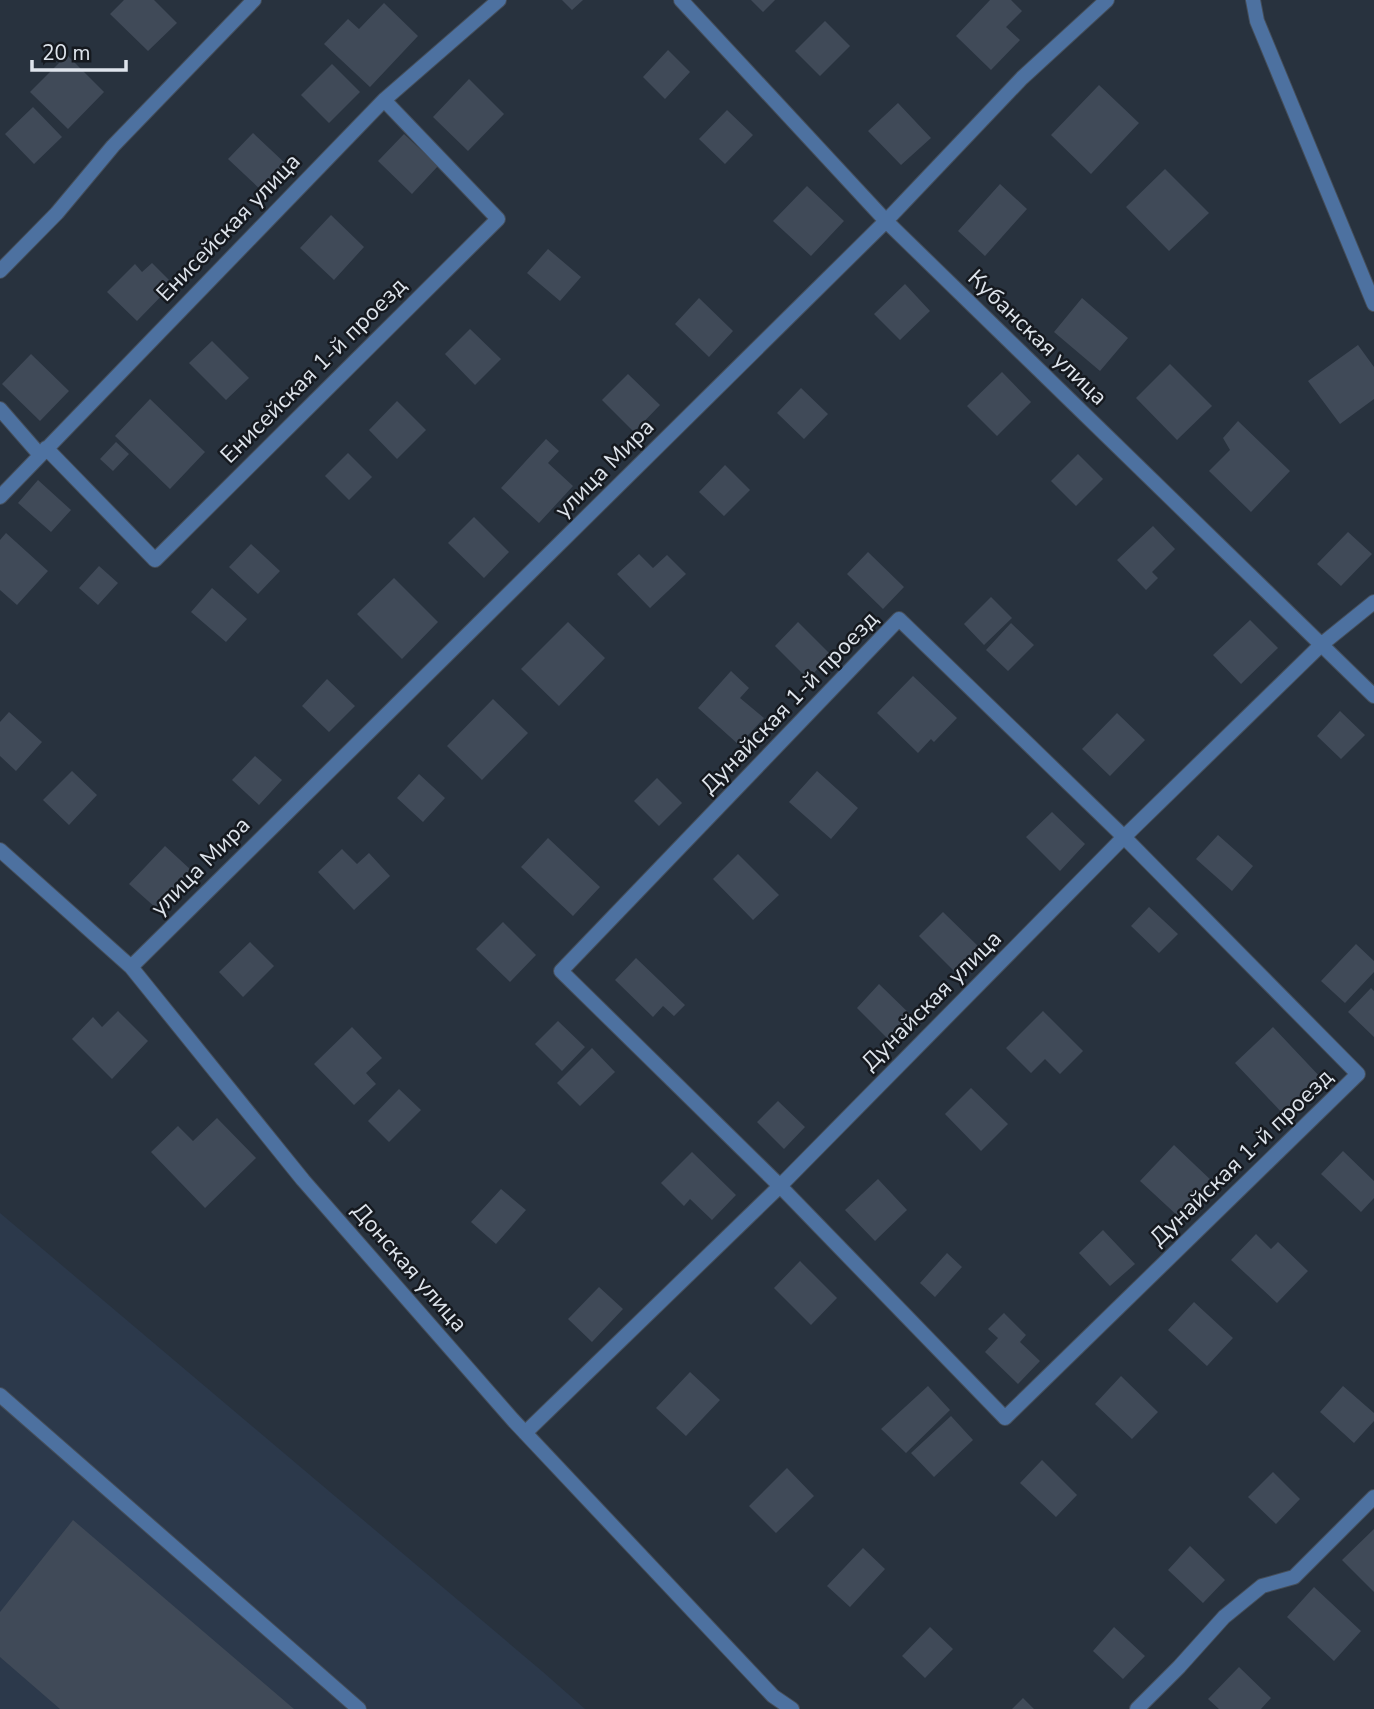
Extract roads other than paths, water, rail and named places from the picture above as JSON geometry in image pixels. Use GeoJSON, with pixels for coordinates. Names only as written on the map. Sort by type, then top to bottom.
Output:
{"type":"FeatureCollection","features":[{"type":"Feature","properties":{"kind":"street"},"geometry":{"type":"LineString","coordinates":[[0,271],[57,213],[113,146],[254,0]]}},
{"type":"Feature","properties":{"kind":"street","name":"Енисейская улица"},"geometry":{"type":"LineString","coordinates":[[0,497],[384,100],[499,0]]}},
{"type":"Feature","properties":{"kind":"street","name":"Кубанская улица"},"geometry":{"type":"LineString","coordinates":[[681,0],[886,221],[1374,696]]}},
{"type":"Feature","properties":{"kind":"street","name":"улица Мира"},"geometry":{"type":"LineString","coordinates":[[131,967],[886,221],[1022,78],[1107,0]]}},
{"type":"Feature","properties":{"kind":"street"},"geometry":{"type":"LineString","coordinates":[[1253,0],[1257,21],[1374,304]]}},
{"type":"Feature","properties":{"kind":"street","name":"Енисейская 1-й проезд"},"geometry":{"type":"LineString","coordinates":[[0,409],[155,560],[498,219],[384,100]]}},
{"type":"Feature","properties":{"kind":"street","name":"Дунайская улица"},"geometry":{"type":"LineString","coordinates":[[525,1433],[780,1186],[1124,837],[1322,644],[1374,602]]}},
{"type":"Feature","properties":{"kind":"street","name":"Дунайская 1-й проезд"},"geometry":{"type":"LineString","coordinates":[[899,620],[1124,837],[1359,1074],[1005,1418],[780,1186],[561,971],[899,620]]}},
{"type":"Feature","properties":{"kind":"street","name":"Донская улица"},"geometry":{"type":"LineString","coordinates":[[0,850],[131,967],[303,1180],[525,1433],[774,1696],[792,1709]]}},
{"type":"Feature","properties":{"kind":"street"},"geometry":{"type":"LineString","coordinates":[[0,1395],[359,1709]]}},
{"type":"Feature","properties":{"kind":"street"},"geometry":{"type":"LineString","coordinates":[[1137,1709],[1180,1667],[1224,1617],[1262,1586],[1294,1577],[1374,1497]]}}]}
